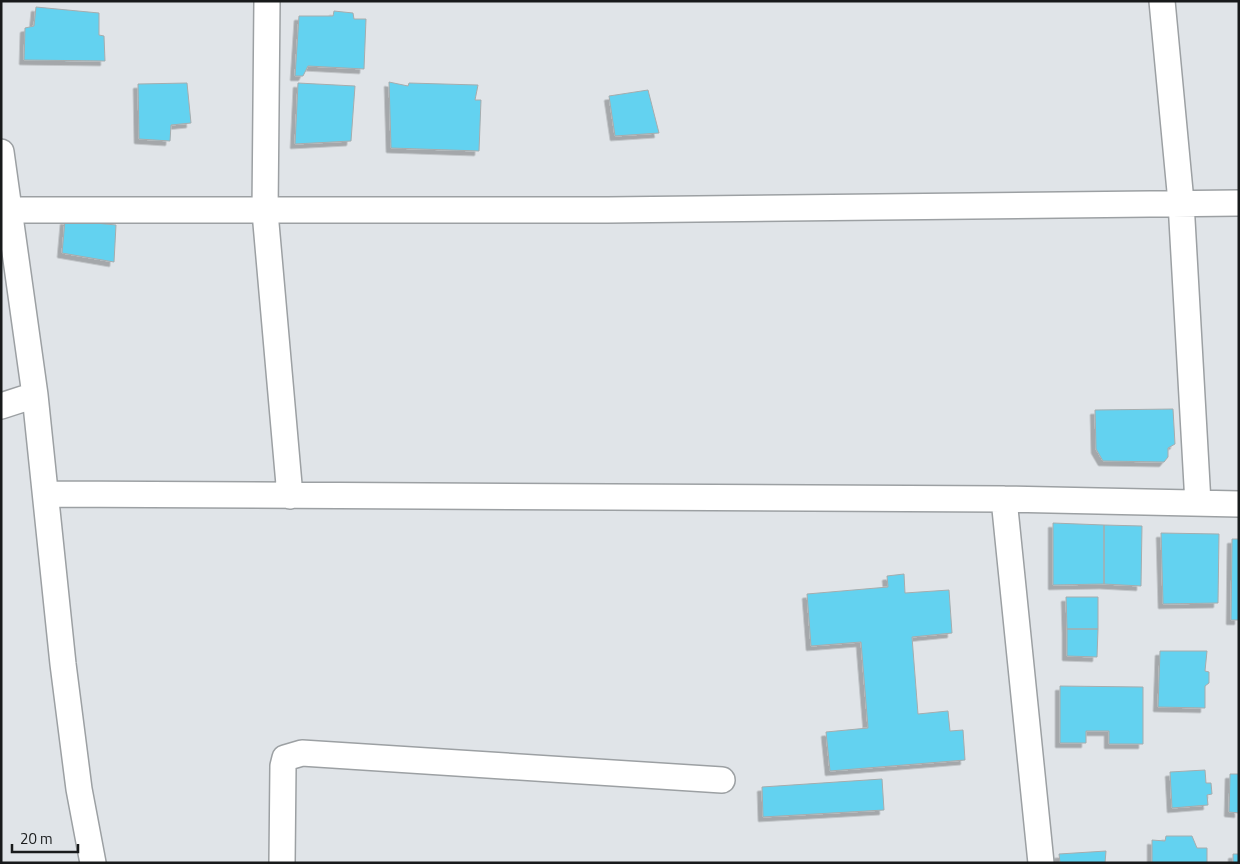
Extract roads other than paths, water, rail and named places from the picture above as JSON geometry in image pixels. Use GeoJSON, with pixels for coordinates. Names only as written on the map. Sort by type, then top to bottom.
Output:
{"type":"FeatureCollection","features":[{"type":"Feature","properties":{"kind":"street"},"geometry":{"type":"LineString","coordinates":[[266,1],[265,212],[290,496]]}},
{"type":"Feature","properties":{"kind":"street"},"geometry":{"type":"LineString","coordinates":[[1162,1],[1181,202],[1198,504]]}},
{"type":"Feature","properties":{"kind":"street"},"geometry":{"type":"LineString","coordinates":[[2,168],[10,210],[35,395],[47,494],[63,664],[79,789],[93,863]]}},
{"type":"Feature","properties":{"kind":"street"},"geometry":{"type":"LineString","coordinates":[[10,210],[265,212],[608,210],[1181,202],[1239,203]]}},
{"type":"Feature","properties":{"kind":"street"},"geometry":{"type":"LineString","coordinates":[[1,406],[35,395]]}},
{"type":"Feature","properties":{"kind":"street"},"geometry":{"type":"LineString","coordinates":[[47,494],[1004,499],[1239,504]]}},
{"type":"Feature","properties":{"kind":"street"},"geometry":{"type":"LineString","coordinates":[[1004,499],[1041,863]]}},
{"type":"Feature","properties":{"kind":"street"},"geometry":{"type":"LineString","coordinates":[[282,863],[283,766],[285,758],[292,754],[302,753],[722,780]]}}]}
